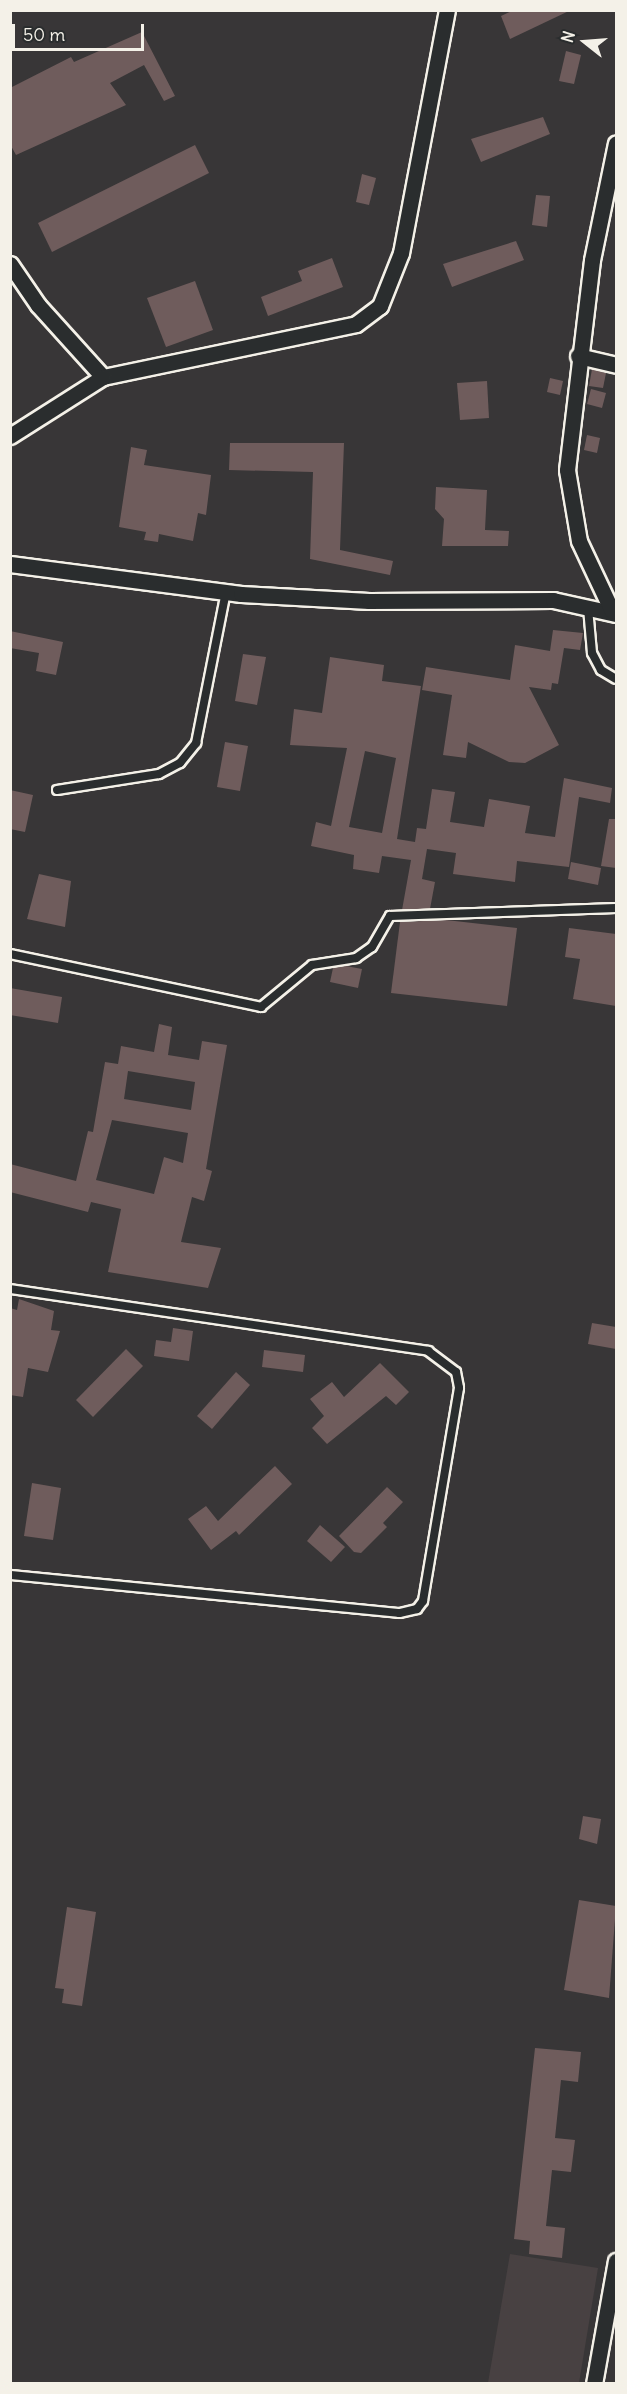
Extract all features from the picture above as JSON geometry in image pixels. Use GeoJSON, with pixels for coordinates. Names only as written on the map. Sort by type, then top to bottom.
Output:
{"type":"FeatureCollection","features":[{"type":"Feature","properties":{"kind":"street"},"geometry":{"type":"LineString","coordinates":[[10,436],[103,377],[356,324],[380,306],[401,253],[447,10]]}},
{"type":"Feature","properties":{"kind":"street"},"geometry":{"type":"LineString","coordinates":[[614,612],[579,541],[567,470],[578,356],[616,143]]}},
{"type":"Feature","properties":{"kind":"street"},"geometry":{"type":"LineString","coordinates":[[10,264],[38,305],[103,377]]}},
{"type":"Feature","properties":{"kind":"street"},"geometry":{"type":"LineString","coordinates":[[578,356],[616,365]]}},
{"type":"Feature","properties":{"kind":"street"},"geometry":{"type":"LineString","coordinates":[[10,564],[226,592],[369,601],[554,600],[614,612]]}},
{"type":"Feature","properties":{"kind":"street"},"geometry":{"type":"LineString","coordinates":[[594,2384],[616,2261]]}},
{"type":"Feature","properties":{"kind":"lane"},"geometry":{"type":"LineString","coordinates":[[57,790],[159,774],[180,763],[195,743],[226,592]]}},
{"type":"Feature","properties":{"kind":"lane"},"geometry":{"type":"LineString","coordinates":[[588,606],[592,653],[601,670],[616,679]]}},
{"type":"Feature","properties":{"kind":"lane"},"geometry":{"type":"LineString","coordinates":[[10,954],[261,1007],[312,965],[356,958],[372,947],[390,916],[399,913],[616,908]]}},
{"type":"Feature","properties":{"kind":"lane"},"geometry":{"type":"LineString","coordinates":[[10,1289],[428,1351],[456,1372],[459,1388],[423,1602],[417,1609],[399,1613],[10,1575]]}},
{"type":"Feature","properties":{"kind":"shaded area"},"geometry":{"type":"Polygon","coordinates":[[[510,2254],[598,2268],[579,2383],[488,2383],[510,2254]]]}},
{"type":"Feature","properties":{"kind":"building"},"geometry":{"type":"Polygon","coordinates":[[[514,10],[571,10],[510,39],[501,16],[514,10]]]}},
{"type":"Feature","properties":{"kind":"building"},"geometry":{"type":"Polygon","coordinates":[[[142,32],[175,96],[164,101],[144,65],[110,83],[126,105],[16,155],[10,144],[10,88],[71,57],[74,62],[142,32]]]}},
{"type":"Feature","properties":{"kind":"building"},"geometry":{"type":"Polygon","coordinates":[[[566,51],[581,55],[574,84],[559,81],[566,51]]]}},
{"type":"Feature","properties":{"kind":"building"},"geometry":{"type":"Polygon","coordinates":[[[543,117],[550,134],[481,162],[471,139],[543,117]]]}},
{"type":"Feature","properties":{"kind":"building"},"geometry":{"type":"Polygon","coordinates":[[[195,145],[209,173],[52,252],[38,223],[195,145]]]}},
{"type":"Feature","properties":{"kind":"building"},"geometry":{"type":"Polygon","coordinates":[[[362,174],[376,178],[369,205],[356,202],[362,174]]]}},
{"type":"Feature","properties":{"kind":"building"},"geometry":{"type":"Polygon","coordinates":[[[536,195],[550,196],[547,227],[532,225],[536,195]]]}},
{"type":"Feature","properties":{"kind":"building"},"geometry":{"type":"Polygon","coordinates":[[[516,241],[524,260],[452,287],[443,264],[516,241]]]}},
{"type":"Feature","properties":{"kind":"building"},"geometry":{"type":"Polygon","coordinates":[[[332,258],[343,287],[268,316],[261,297],[302,281],[298,271],[332,258]]]}},
{"type":"Feature","properties":{"kind":"building"},"geometry":{"type":"Polygon","coordinates":[[[195,281],[213,330],[166,347],[147,298],[195,281]]]}},
{"type":"Feature","properties":{"kind":"building"},"geometry":{"type":"Polygon","coordinates":[[[592,369],[606,373],[603,388],[589,386],[592,369]]]}},
{"type":"Feature","properties":{"kind":"building"},"geometry":{"type":"Polygon","coordinates":[[[550,378],[563,381],[560,395],[547,392],[550,378]]]}},
{"type":"Feature","properties":{"kind":"building"},"geometry":{"type":"Polygon","coordinates":[[[487,381],[489,418],[460,420],[457,383],[487,381]]]}},
{"type":"Feature","properties":{"kind":"building"},"geometry":{"type":"Polygon","coordinates":[[[591,389],[606,393],[602,408],[587,404],[591,389]]]}},
{"type":"Feature","properties":{"kind":"building"},"geometry":{"type":"Polygon","coordinates":[[[587,435],[600,438],[597,453],[584,450],[587,435]]]}},
{"type":"Feature","properties":{"kind":"building"},"geometry":{"type":"Polygon","coordinates":[[[230,443],[344,443],[340,550],[393,561],[390,575],[310,559],[313,472],[229,470],[230,443]]]}},
{"type":"Feature","properties":{"kind":"building"},"geometry":{"type":"Polygon","coordinates":[[[131,447],[147,450],[144,465],[211,475],[206,515],[198,513],[193,541],[159,534],[158,542],[144,540],[146,532],[119,527],[131,447]]]}},
{"type":"Feature","properties":{"kind":"building"},"geometry":{"type":"Polygon","coordinates":[[[436,487],[487,490],[485,530],[509,531],[508,546],[442,546],[444,519],[435,509],[436,487]]]}},
{"type":"Feature","properties":{"kind":"building"},"geometry":{"type":"Polygon","coordinates":[[[553,630],[583,633],[580,650],[564,648],[558,684],[552,683],[551,690],[529,687],[559,745],[525,763],[509,762],[468,742],[466,758],[443,755],[452,695],[422,690],[426,667],[510,680],[515,645],[550,651],[553,630]]]}},
{"type":"Feature","properties":{"kind":"building"},"geometry":{"type":"Polygon","coordinates":[[[10,631],[63,642],[56,675],[36,671],[39,653],[10,648],[10,631]]]}},
{"type":"Feature","properties":{"kind":"building"},"geometry":{"type":"Polygon","coordinates":[[[243,654],[266,657],[257,705],[235,701],[243,654]]]}},
{"type":"Feature","properties":{"kind":"building"},"geometry":{"type":"Polygon","coordinates":[[[330,657],[384,665],[382,681],[421,686],[397,839],[415,842],[417,828],[426,829],[432,789],[455,792],[450,822],[484,827],[489,799],[530,806],[525,833],[555,837],[564,778],[612,788],[610,803],[579,797],[569,867],[517,861],[515,882],[453,874],[456,853],[427,849],[422,879],[435,882],[430,909],[402,910],[411,860],[382,856],[379,873],[353,869],[354,855],[311,846],[316,822],[331,826],[347,748],[290,745],[294,709],[322,713],[330,657]],[[365,751],[349,827],[382,833],[396,758],[365,751]]]}},
{"type":"Feature","properties":{"kind":"building"},"geometry":{"type":"Polygon","coordinates":[[[225,742],[248,746],[240,791],[217,787],[225,742]]]}},
{"type":"Feature","properties":{"kind":"building"},"geometry":{"type":"Polygon","coordinates":[[[10,790],[33,795],[25,832],[10,829],[10,790]]]}},
{"type":"Feature","properties":{"kind":"building"},"geometry":{"type":"Polygon","coordinates":[[[609,819],[616,819],[616,868],[601,866],[609,819]]]}},
{"type":"Feature","properties":{"kind":"building"},"geometry":{"type":"Polygon","coordinates":[[[571,862],[601,868],[598,885],[568,879],[571,862]]]}},
{"type":"Feature","properties":{"kind":"building"},"geometry":{"type":"Polygon","coordinates":[[[39,874],[71,881],[65,927],[27,919],[39,874]]]}},
{"type":"Feature","properties":{"kind":"building"},"geometry":{"type":"Polygon","coordinates":[[[446,920],[517,928],[507,1006],[391,993],[400,922],[446,920]]]}},
{"type":"Feature","properties":{"kind":"building"},"geometry":{"type":"Polygon","coordinates":[[[569,928],[616,934],[616,1006],[573,999],[580,959],[565,957],[569,928]]]}},
{"type":"Feature","properties":{"kind":"building"},"geometry":{"type":"Polygon","coordinates":[[[346,966],[362,969],[358,988],[330,982],[333,968],[346,966]]]}},
{"type":"Feature","properties":{"kind":"building"},"geometry":{"type":"Polygon","coordinates":[[[10,988],[62,997],[58,1023],[10,1015],[10,988]]]}},
{"type":"Feature","properties":{"kind":"building"},"geometry":{"type":"Polygon","coordinates":[[[159,1024],[172,1027],[168,1055],[199,1060],[202,1041],[227,1045],[206,1169],[212,1171],[204,1201],[192,1197],[181,1242],[221,1248],[208,1288],[108,1272],[121,1209],[91,1202],[88,1212],[10,1192],[10,1164],[76,1181],[88,1131],[93,1132],[105,1062],[118,1064],[121,1046],[154,1052],[159,1024]],[[128,1071],[124,1099],[191,1110],[195,1082],[128,1071]],[[112,1120],[96,1180],[154,1194],[164,1157],[183,1163],[188,1133],[112,1120]]]}},
{"type":"Feature","properties":{"kind":"building"},"geometry":{"type":"Polygon","coordinates":[[[19,1299],[54,1311],[51,1330],[60,1331],[48,1372],[28,1368],[23,1397],[10,1395],[10,1308],[17,1310],[19,1299]]]}},
{"type":"Feature","properties":{"kind":"building"},"geometry":{"type":"Polygon","coordinates":[[[592,1323],[616,1327],[616,1349],[588,1344],[592,1323]]]}},
{"type":"Feature","properties":{"kind":"building"},"geometry":{"type":"Polygon","coordinates":[[[173,1328],[193,1331],[189,1361],[154,1356],[156,1340],[171,1342],[173,1328]]]}},
{"type":"Feature","properties":{"kind":"building"},"geometry":{"type":"Polygon","coordinates":[[[126,1349],[143,1366],[93,1417],[76,1400],[126,1349]]]}},
{"type":"Feature","properties":{"kind":"building"},"geometry":{"type":"Polygon","coordinates":[[[264,1350],[305,1355],[303,1372],[262,1367],[264,1350]]]}},
{"type":"Feature","properties":{"kind":"building"},"geometry":{"type":"Polygon","coordinates":[[[380,1363],[409,1392],[396,1405],[386,1396],[327,1444],[312,1428],[324,1416],[310,1399],[332,1382],[344,1397],[380,1363]]]}},
{"type":"Feature","properties":{"kind":"building"},"geometry":{"type":"Polygon","coordinates":[[[236,1372],[250,1385],[212,1429],[197,1416],[236,1372]]]}},
{"type":"Feature","properties":{"kind":"building"},"geometry":{"type":"Polygon","coordinates":[[[275,1466],[292,1484],[239,1535],[236,1531],[211,1550],[188,1519],[206,1506],[218,1521],[275,1466]]]}},
{"type":"Feature","properties":{"kind":"building"},"geometry":{"type":"Polygon","coordinates":[[[32,1483],[61,1488],[53,1540],[24,1536],[32,1483]]]}},
{"type":"Feature","properties":{"kind":"building"},"geometry":{"type":"Polygon","coordinates":[[[387,1487],[403,1502],[383,1523],[387,1527],[361,1553],[354,1552],[339,1536],[387,1487]]]}},
{"type":"Feature","properties":{"kind":"building"},"geometry":{"type":"Polygon","coordinates":[[[320,1525],[345,1547],[331,1562],[307,1541],[320,1525]]]}},
{"type":"Feature","properties":{"kind":"building"},"geometry":{"type":"Polygon","coordinates":[[[583,1816],[601,1819],[597,1844],[579,1839],[583,1816]]]}},
{"type":"Feature","properties":{"kind":"building"},"geometry":{"type":"Polygon","coordinates":[[[579,1900],[616,1906],[609,1998],[564,1990],[579,1900]]]}},
{"type":"Feature","properties":{"kind":"building"},"geometry":{"type":"Polygon","coordinates":[[[67,1907],[96,1912],[82,2006],[62,2003],[64,1989],[55,1988],[67,1907]]]}},
{"type":"Feature","properties":{"kind":"building"},"geometry":{"type":"Polygon","coordinates":[[[535,2048],[581,2052],[578,2082],[561,2080],[555,2138],[575,2140],[571,2172],[552,2170],[546,2226],[565,2228],[562,2258],[529,2254],[530,2241],[514,2239],[535,2048]]]}}]}
